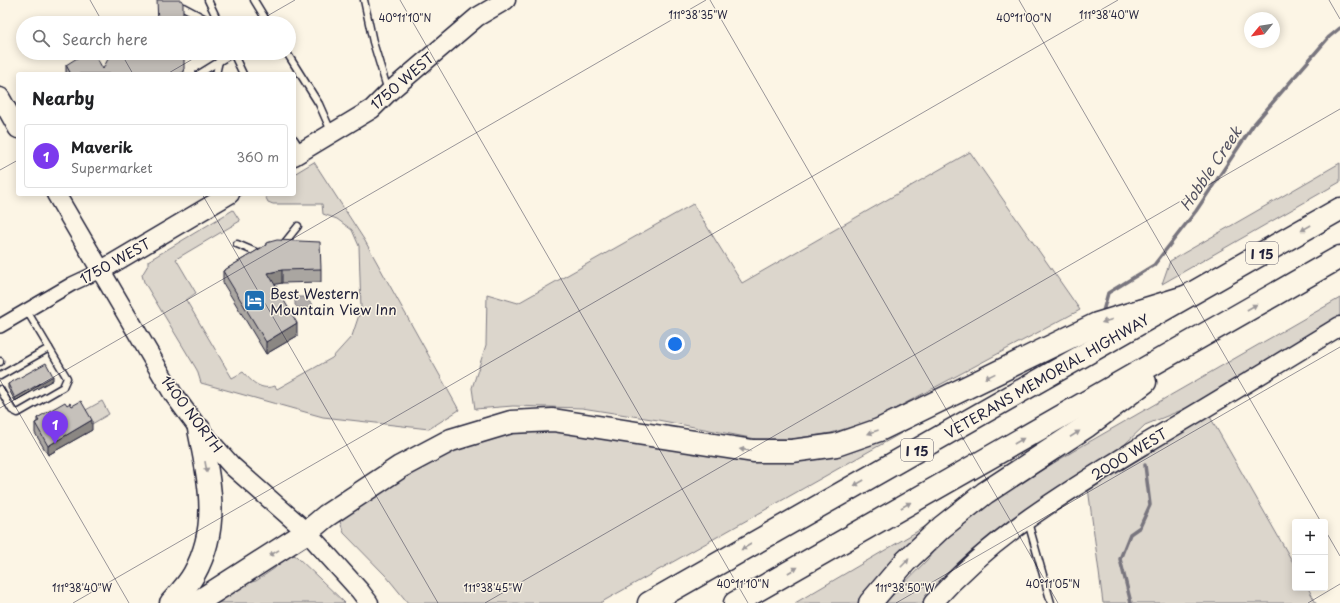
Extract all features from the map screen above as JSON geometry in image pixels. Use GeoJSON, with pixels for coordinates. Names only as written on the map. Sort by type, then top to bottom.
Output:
{"type":"FeatureCollection","features":[{"type":"Feature","properties":{"kind":"highway","name":"VETERANS MEMORIAL HIGHWAY"},"geometry":{"type":"LineString","coordinates":[[649,603],[1340,209]]}},
{"type":"Feature","properties":{"kind":"highway"},"geometry":{"type":"LineString","coordinates":[[735,603],[1340,257]]}},
{"type":"Feature","properties":{"kind":"highway"},"geometry":{"type":"LineString","coordinates":[[196,603],[307,532],[333,511],[400,467],[451,440],[511,422],[553,420],[754,451],[792,451],[836,445],[879,430],[1096,324],[1185,297]]}},
{"type":"Feature","properties":{"kind":"highway"},"geometry":{"type":"LineString","coordinates":[[870,603],[905,562],[942,527],[985,493],[1087,426],[1218,327]]}},
{"type":"Feature","properties":{"kind":"highway"},"geometry":{"type":"LineString","coordinates":[[171,603],[193,576],[206,548],[210,528],[210,488],[199,429]]}},
{"type":"Feature","properties":{"kind":"street","name":"1750 WEST"},"geometry":{"type":"LineString","coordinates":[[297,149],[332,133],[372,109],[389,92],[477,17],[506,0]]}},
{"type":"Feature","properties":{"kind":"street"},"geometry":{"type":"LineString","coordinates":[[0,97],[16,125]]}},
{"type":"Feature","properties":{"kind":"street","name":"1400 NORTH"},"geometry":{"type":"LineString","coordinates":[[57,196],[173,394],[199,429],[232,466],[307,532],[360,591],[368,603]]}},
{"type":"Feature","properties":{"kind":"street","name":"1750 WEST"},"geometry":{"type":"LineString","coordinates":[[0,326],[100,271],[227,196]]}},
{"type":"Feature","properties":{"kind":"street","name":"2000 WEST"},"geometry":{"type":"LineString","coordinates":[[933,603],[963,572],[1027,519],[1087,480],[1340,326]]}},
{"type":"Feature","properties":{"kind":"lane"},"geometry":{"type":"LineString","coordinates":[[208,0],[216,16]]}},
{"type":"Feature","properties":{"kind":"lane"},"geometry":{"type":"LineString","coordinates":[[254,0],[264,16]]}},
{"type":"Feature","properties":{"kind":"lane"},"geometry":{"type":"LineString","coordinates":[[364,0],[373,42],[389,92]]}},
{"type":"Feature","properties":{"kind":"lane"},"geometry":{"type":"LineString","coordinates":[[183,7],[200,16]]}},
{"type":"Feature","properties":{"kind":"lane"},"geometry":{"type":"LineString","coordinates":[[236,60],[242,72]]}},
{"type":"Feature","properties":{"kind":"lane"},"geometry":{"type":"LineString","coordinates":[[291,60],[319,104],[332,133]]}},
{"type":"Feature","properties":{"kind":"lane"},"geometry":{"type":"LineString","coordinates":[[201,72],[219,61]]}},
{"type":"Feature","properties":{"kind":"lane"},"geometry":{"type":"LineString","coordinates":[[216,72],[219,61]]}},
{"type":"Feature","properties":{"kind":"lane"},"geometry":{"type":"LineString","coordinates":[[237,244],[258,253],[273,249],[282,246],[298,226]]}},
{"type":"Feature","properties":{"kind":"lane"},"geometry":{"type":"LineString","coordinates":[[0,389],[12,410],[18,413],[63,387],[67,378],[27,311]]}},
{"type":"Feature","properties":{"kind":"lane"},"geometry":{"type":"LineString","coordinates":[[0,376],[49,348]]}},
{"type":"Feature","properties":{"kind":"lane"},"geometry":{"type":"LineString","coordinates":[[1027,519],[1051,603]]}},
{"type":"Feature","properties":{"kind":"shaded area"},"geometry":{"type":"Polygon","coordinates":[[[970,152],[1080,310],[872,421],[831,433],[793,439],[756,439],[658,420],[582,408],[513,406],[475,409],[472,388],[486,345],[487,294],[518,303],[693,204],[742,283],[970,152]]]}},
{"type":"Feature","properties":{"kind":"shaded area"},"geometry":{"type":"Polygon","coordinates":[[[314,162],[365,241],[459,410],[429,429],[323,417],[201,383],[197,370],[144,282],[142,275],[148,265],[148,261],[233,210],[240,221],[176,259],[196,293],[186,300],[232,378],[243,372],[257,385],[265,387],[275,386],[277,389],[332,358],[352,336],[361,309],[359,246],[352,230],[337,219],[323,214],[322,204],[273,204],[268,202],[265,196],[296,196],[296,173],[314,162]]]}},
{"type":"Feature","properties":{"kind":"shaded area"},"geometry":{"type":"Polygon","coordinates":[[[1340,163],[1340,182],[1162,284],[1170,261],[1340,163]]]}},
{"type":"Feature","properties":{"kind":"shaded area"},"geometry":{"type":"Polygon","coordinates":[[[298,297],[303,297],[312,304],[312,309],[309,312],[304,308],[298,308],[295,305],[295,299],[298,297]]]}},
{"type":"Feature","properties":{"kind":"shaded area"},"geometry":{"type":"Polygon","coordinates":[[[1340,298],[1340,315],[1189,407],[1145,425],[1124,445],[1039,501],[924,603],[885,603],[928,559],[937,546],[962,523],[997,497],[1082,446],[1340,298]]]}},
{"type":"Feature","properties":{"kind":"shaded area"},"geometry":{"type":"Polygon","coordinates":[[[102,401],[109,414],[92,424],[84,411],[102,401]]]}},
{"type":"Feature","properties":{"kind":"shaded area"},"geometry":{"type":"Polygon","coordinates":[[[1205,408],[1292,561],[1292,591],[1310,591],[1316,603],[1103,603],[1087,480],[1205,408]]]}},
{"type":"Feature","properties":{"kind":"shaded area"},"geometry":{"type":"Polygon","coordinates":[[[919,418],[921,422],[600,603],[408,603],[386,576],[344,533],[340,522],[348,513],[435,459],[461,446],[508,433],[547,428],[752,460],[919,418]]]}},
{"type":"Feature","properties":{"kind":"shaded area"},"geometry":{"type":"Polygon","coordinates":[[[933,522],[861,603],[795,603],[933,522]]]}},
{"type":"Feature","properties":{"kind":"shaded area"},"geometry":{"type":"Polygon","coordinates":[[[290,554],[296,556],[345,603],[210,603],[237,585],[256,581],[275,568],[284,555],[290,554]]]}},
{"type":"Feature","properties":{"kind":"building"},"geometry":{"type":"Polygon","coordinates":[[[157,0],[181,0],[183,3],[183,16],[158,16],[157,0]]]}},
{"type":"Feature","properties":{"kind":"building"},"geometry":{"type":"Polygon","coordinates":[[[74,60],[98,60],[103,69],[108,60],[184,60],[184,69],[182,72],[70,72],[66,65],[74,60]]]}},
{"type":"Feature","properties":{"kind":"building","name":"Best Western Mountain View Inn"},"geometry":{"type":"Polygon","coordinates":[[[277,240],[320,242],[321,269],[282,270],[268,273],[297,323],[266,342],[223,271],[266,245],[266,243],[277,240]]]}},
{"type":"Feature","properties":{"kind":"building"},"geometry":{"type":"Polygon","coordinates":[[[46,363],[53,376],[15,398],[8,384],[46,363]]]}},
{"type":"Feature","properties":{"kind":"building"},"geometry":{"type":"Polygon","coordinates":[[[81,401],[92,420],[48,446],[35,423],[39,421],[37,418],[65,402],[67,405],[70,403],[72,406],[81,401]]]}},
{"type":"Feature","properties":{"kind":"waterway","name":"Hobble Creek"},"geometry":{"type":"LineString","coordinates":[[1102,315],[1108,293],[1154,265],[1196,211],[1254,124],[1329,37],[1340,28]]}},
{"type":"Feature","properties":{"kind":"waterway","name":"Hobble Creek"},"geometry":{"type":"LineString","coordinates":[[1131,603],[1120,559],[1130,534],[1140,527],[1150,505],[1145,465]]}},
{"type":"Feature","properties":{"kind":"place","name":"Best Western Mountain View Inn"},"geometry":{"type":"Point","coordinates":[254,301]}},
{"type":"Feature","properties":{"kind":"place","name":"Maverik"},"geometry":{"type":"Point","coordinates":[55,444]}}]}
